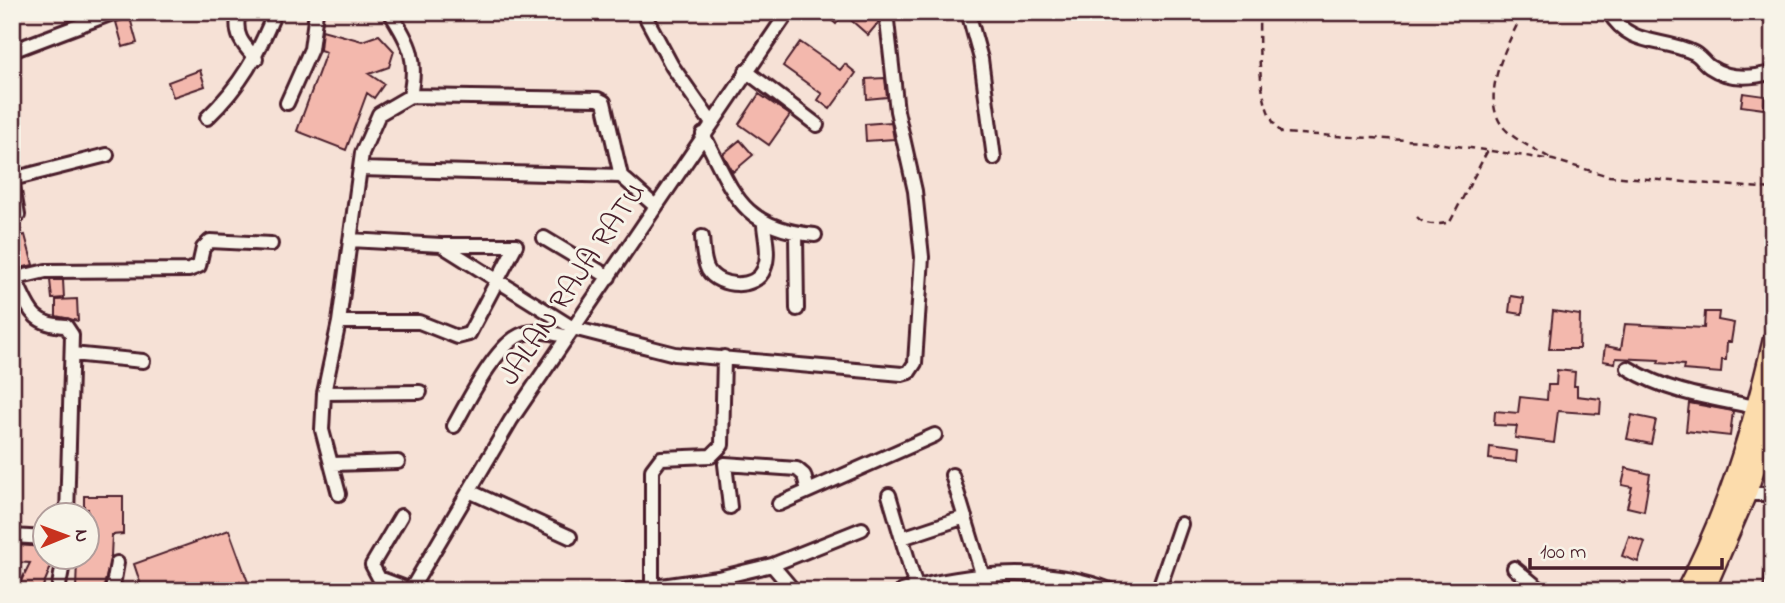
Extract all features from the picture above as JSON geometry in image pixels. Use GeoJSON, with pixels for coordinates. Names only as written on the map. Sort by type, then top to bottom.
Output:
{"type":"FeatureCollection","features":[{"type":"Feature","properties":{"kind":"highway"},"geometry":{"type":"LineString","coordinates":[[1704,591],[1746,494],[1765,406],[1773,341]]}},
{"type":"Feature","properties":{"kind":"highway"},"geometry":{"type":"LineString","coordinates":[[1686,591],[1730,494],[1765,406]]}},
{"type":"Feature","properties":{"kind":"street"},"geometry":{"type":"LineString","coordinates":[[12,51],[78,18],[115,12]]}},
{"type":"Feature","properties":{"kind":"street"},"geometry":{"type":"LineString","coordinates":[[247,12],[238,17],[236,29],[239,41],[256,59]]}},
{"type":"Feature","properties":{"kind":"street"},"geometry":{"type":"LineString","coordinates":[[207,118],[232,94],[256,59],[275,12]]}},
{"type":"Feature","properties":{"kind":"street"},"geometry":{"type":"LineString","coordinates":[[287,103],[311,49],[316,12]]}},
{"type":"Feature","properties":{"kind":"street"},"geometry":{"type":"LineString","coordinates":[[390,12],[412,48],[414,63],[410,96]]}},
{"type":"Feature","properties":{"kind":"street"},"geometry":{"type":"LineString","coordinates":[[643,12],[672,66],[711,122]]}},
{"type":"Feature","properties":{"kind":"street","name":"JALAN RAJA RATU"},"geometry":{"type":"LineString","coordinates":[[411,590],[567,329],[609,277],[654,205],[788,12]]}},
{"type":"Feature","properties":{"kind":"street"},"geometry":{"type":"LineString","coordinates":[[441,245],[567,329],[675,354],[902,374],[909,372],[915,363],[922,257],[915,191],[897,111],[886,12]]}},
{"type":"Feature","properties":{"kind":"street"},"geometry":{"type":"LineString","coordinates":[[968,12],[981,59],[994,158]]}},
{"type":"Feature","properties":{"kind":"street"},"geometry":{"type":"LineString","coordinates":[[1609,12],[1617,26],[1640,39],[1696,54],[1711,68],[1726,74],[1751,78],[1773,72]]}},
{"type":"Feature","properties":{"kind":"street"},"geometry":{"type":"LineString","coordinates":[[746,71],[817,125]]}},
{"type":"Feature","properties":{"kind":"street"},"geometry":{"type":"LineString","coordinates":[[339,494],[322,430],[324,393],[339,322],[359,169],[369,133],[379,114],[410,96],[598,99],[604,103],[621,176],[654,205]]}},
{"type":"Feature","properties":{"kind":"street"},"geometry":{"type":"LineString","coordinates":[[703,134],[738,199],[764,225],[815,235]]}},
{"type":"Feature","properties":{"kind":"street"},"geometry":{"type":"LineString","coordinates":[[18,215],[12,179],[107,155]]}},
{"type":"Feature","properties":{"kind":"street"},"geometry":{"type":"LineString","coordinates":[[359,169],[621,176]]}},
{"type":"Feature","properties":{"kind":"street"},"geometry":{"type":"LineString","coordinates":[[702,237],[706,267],[712,275],[725,282],[750,282],[759,277],[767,257],[764,225]]}},
{"type":"Feature","properties":{"kind":"street"},"geometry":{"type":"LineString","coordinates":[[796,233],[797,309]]}},
{"type":"Feature","properties":{"kind":"street"},"geometry":{"type":"LineString","coordinates":[[544,238],[609,277]]}},
{"type":"Feature","properties":{"kind":"street"},"geometry":{"type":"LineString","coordinates":[[339,322],[419,322],[463,337],[476,323],[516,245],[441,245],[350,240]]}},
{"type":"Feature","properties":{"kind":"street"},"geometry":{"type":"LineString","coordinates":[[67,502],[72,354],[70,330],[66,326],[51,326],[35,318],[14,279],[46,271],[189,270],[198,266],[203,248],[210,241],[271,244]]}},
{"type":"Feature","properties":{"kind":"street"},"geometry":{"type":"LineString","coordinates":[[454,426],[482,378],[511,340],[524,333],[567,329]]}},
{"type":"Feature","properties":{"kind":"street"},"geometry":{"type":"LineString","coordinates":[[72,354],[144,361]]}},
{"type":"Feature","properties":{"kind":"street"},"geometry":{"type":"LineString","coordinates":[[715,454],[722,445],[724,435],[724,357]]}},
{"type":"Feature","properties":{"kind":"street"},"geometry":{"type":"LineString","coordinates":[[1628,368],[1653,384],[1679,393],[1765,406]]}},
{"type":"Feature","properties":{"kind":"street"},"geometry":{"type":"LineString","coordinates":[[324,393],[420,392]]}},
{"type":"Feature","properties":{"kind":"street"},"geometry":{"type":"LineString","coordinates":[[779,504],[936,435]]}},
{"type":"Feature","properties":{"kind":"street"},"geometry":{"type":"LineString","coordinates":[[652,586],[652,470],[655,464],[661,458],[672,456],[715,454],[725,464],[730,507]]}},
{"type":"Feature","properties":{"kind":"street"},"geometry":{"type":"LineString","coordinates":[[332,464],[398,462]]}},
{"type":"Feature","properties":{"kind":"street"},"geometry":{"type":"LineString","coordinates":[[725,464],[797,469],[804,475],[808,491]]}},
{"type":"Feature","properties":{"kind":"street"},"geometry":{"type":"LineString","coordinates":[[952,475],[984,577]]}},
{"type":"Feature","properties":{"kind":"street"},"geometry":{"type":"LineString","coordinates":[[469,491],[570,537]]}},
{"type":"Feature","properties":{"kind":"street"},"geometry":{"type":"LineString","coordinates":[[1746,494],[1773,495]]}},
{"type":"Feature","properties":{"kind":"street"},"geometry":{"type":"LineString","coordinates":[[889,495],[916,587]]}},
{"type":"Feature","properties":{"kind":"street"},"geometry":{"type":"LineString","coordinates":[[401,516],[372,565],[379,578],[411,590]]}},
{"type":"Feature","properties":{"kind":"street"},"geometry":{"type":"LineString","coordinates":[[902,538],[965,517]]}},
{"type":"Feature","properties":{"kind":"street"},"geometry":{"type":"LineString","coordinates":[[1158,591],[1181,524]]}},
{"type":"Feature","properties":{"kind":"street"},"geometry":{"type":"LineString","coordinates":[[626,591],[718,578],[772,565],[862,529]]}},
{"type":"Feature","properties":{"kind":"street"},"geometry":{"type":"LineString","coordinates":[[12,536],[32,537]]}},
{"type":"Feature","properties":{"kind":"street"},"geometry":{"type":"LineString","coordinates":[[112,591],[117,563]]}},
{"type":"Feature","properties":{"kind":"street"},"geometry":{"type":"LineString","coordinates":[[772,565],[794,591]]}},
{"type":"Feature","properties":{"kind":"street"},"geometry":{"type":"LineString","coordinates":[[1514,568],[1542,591]]}},
{"type":"Feature","properties":{"kind":"street"},"geometry":{"type":"LineString","coordinates":[[1770,591],[1773,570]]}},
{"type":"Feature","properties":{"kind":"street"},"geometry":{"type":"LineString","coordinates":[[58,591],[61,572]]}},
{"type":"Feature","properties":{"kind":"street"},"geometry":{"type":"LineString","coordinates":[[902,591],[984,577],[1029,574],[1074,579],[1113,591]]}},
{"type":"Feature","properties":{"kind":"path"},"geometry":{"type":"LineString","coordinates":[[1259,12],[1261,72],[1266,105],[1273,125],[1282,133],[1423,141],[1553,160],[1609,176],[1773,189]]}},
{"type":"Feature","properties":{"kind":"path"},"geometry":{"type":"LineString","coordinates":[[1522,15],[1506,49],[1493,94],[1497,116],[1517,139],[1553,160]]}},
{"type":"Feature","properties":{"kind":"path"},"geometry":{"type":"LineString","coordinates":[[1416,217],[1422,222],[1439,225],[1450,222],[1488,150]]}},
{"type":"Feature","properties":{"kind":"building"},"geometry":{"type":"Polygon","coordinates":[[[822,12],[877,12],[878,23],[868,35],[844,14],[836,24],[822,12]]]}},
{"type":"Feature","properties":{"kind":"building"},"geometry":{"type":"Polygon","coordinates":[[[130,18],[137,43],[123,47],[116,22],[130,18]]]}},
{"type":"Feature","properties":{"kind":"building"},"geometry":{"type":"Polygon","coordinates":[[[322,30],[362,41],[379,35],[394,51],[389,67],[369,74],[384,84],[374,98],[367,93],[346,150],[297,131],[326,52],[320,50],[322,30]]]}},
{"type":"Feature","properties":{"kind":"building"},"geometry":{"type":"Polygon","coordinates":[[[800,42],[840,70],[845,64],[856,73],[830,109],[818,100],[822,94],[783,66],[800,42]]]}},
{"type":"Feature","properties":{"kind":"building"},"geometry":{"type":"Polygon","coordinates":[[[200,70],[205,86],[173,97],[168,82],[200,70]]]}},
{"type":"Feature","properties":{"kind":"building"},"geometry":{"type":"Polygon","coordinates":[[[885,78],[887,97],[867,99],[866,79],[885,78]]]}},
{"type":"Feature","properties":{"kind":"building"},"geometry":{"type":"Polygon","coordinates":[[[1743,93],[1765,96],[1764,109],[1741,106],[1743,93]]]}},
{"type":"Feature","properties":{"kind":"building"},"geometry":{"type":"Polygon","coordinates":[[[759,94],[790,115],[769,145],[739,124],[759,94]]]}},
{"type":"Feature","properties":{"kind":"building"},"geometry":{"type":"Polygon","coordinates":[[[891,122],[894,139],[866,141],[865,124],[891,122]]]}},
{"type":"Feature","properties":{"kind":"building"},"geometry":{"type":"Polygon","coordinates":[[[740,140],[753,155],[733,172],[723,154],[740,140]]]}},
{"type":"Feature","properties":{"kind":"building"},"geometry":{"type":"Polygon","coordinates":[[[25,235],[33,265],[12,270],[12,238],[25,235]]]}},
{"type":"Feature","properties":{"kind":"building"},"geometry":{"type":"Polygon","coordinates":[[[50,280],[63,280],[64,298],[52,299],[50,280]]]}},
{"type":"Feature","properties":{"kind":"building"},"geometry":{"type":"Polygon","coordinates":[[[1511,296],[1524,298],[1522,314],[1509,312],[1511,296]]]}},
{"type":"Feature","properties":{"kind":"building"},"geometry":{"type":"Polygon","coordinates":[[[77,299],[78,321],[56,316],[56,300],[77,299]]]}},
{"type":"Feature","properties":{"kind":"building"},"geometry":{"type":"Polygon","coordinates":[[[1553,311],[1580,315],[1579,349],[1549,349],[1553,311]]]}},
{"type":"Feature","properties":{"kind":"building"},"geometry":{"type":"Polygon","coordinates":[[[1705,312],[1719,312],[1718,320],[1734,323],[1731,342],[1727,342],[1726,360],[1722,360],[1721,373],[1683,370],[1684,365],[1658,363],[1659,360],[1616,358],[1615,363],[1603,361],[1605,346],[1621,349],[1625,324],[1704,328],[1705,312]]]}},
{"type":"Feature","properties":{"kind":"building"},"geometry":{"type":"Polygon","coordinates":[[[1557,370],[1575,372],[1574,386],[1577,386],[1577,396],[1601,399],[1600,414],[1558,411],[1554,443],[1515,438],[1517,426],[1494,425],[1495,411],[1518,413],[1520,397],[1547,400],[1548,385],[1556,385],[1557,370]]]}},
{"type":"Feature","properties":{"kind":"building"},"geometry":{"type":"Polygon","coordinates":[[[1689,403],[1733,411],[1730,436],[1686,431],[1689,403]]]}},
{"type":"Feature","properties":{"kind":"building"},"geometry":{"type":"Polygon","coordinates":[[[1632,415],[1656,420],[1651,444],[1627,439],[1632,415]]]}},
{"type":"Feature","properties":{"kind":"building"},"geometry":{"type":"Polygon","coordinates":[[[1490,447],[1517,451],[1516,462],[1489,459],[1490,447]]]}},
{"type":"Feature","properties":{"kind":"building"},"geometry":{"type":"Polygon","coordinates":[[[1626,468],[1650,474],[1644,511],[1627,507],[1632,487],[1622,485],[1626,468]]]}},
{"type":"Feature","properties":{"kind":"building"},"geometry":{"type":"Polygon","coordinates":[[[84,496],[123,496],[123,534],[112,535],[111,556],[103,591],[76,591],[77,572],[102,572],[102,502],[84,502],[84,496]]]}},
{"type":"Feature","properties":{"kind":"building"},"geometry":{"type":"Polygon","coordinates":[[[229,530],[249,585],[234,591],[143,591],[134,564],[229,530]]]}},
{"type":"Feature","properties":{"kind":"building"},"geometry":{"type":"Polygon","coordinates":[[[1629,536],[1645,542],[1638,562],[1622,556],[1629,536]]]}},
{"type":"Feature","properties":{"kind":"building"},"geometry":{"type":"Polygon","coordinates":[[[15,545],[32,546],[32,572],[49,572],[41,591],[31,591],[19,585],[30,563],[14,562],[15,545]]]}}]}
